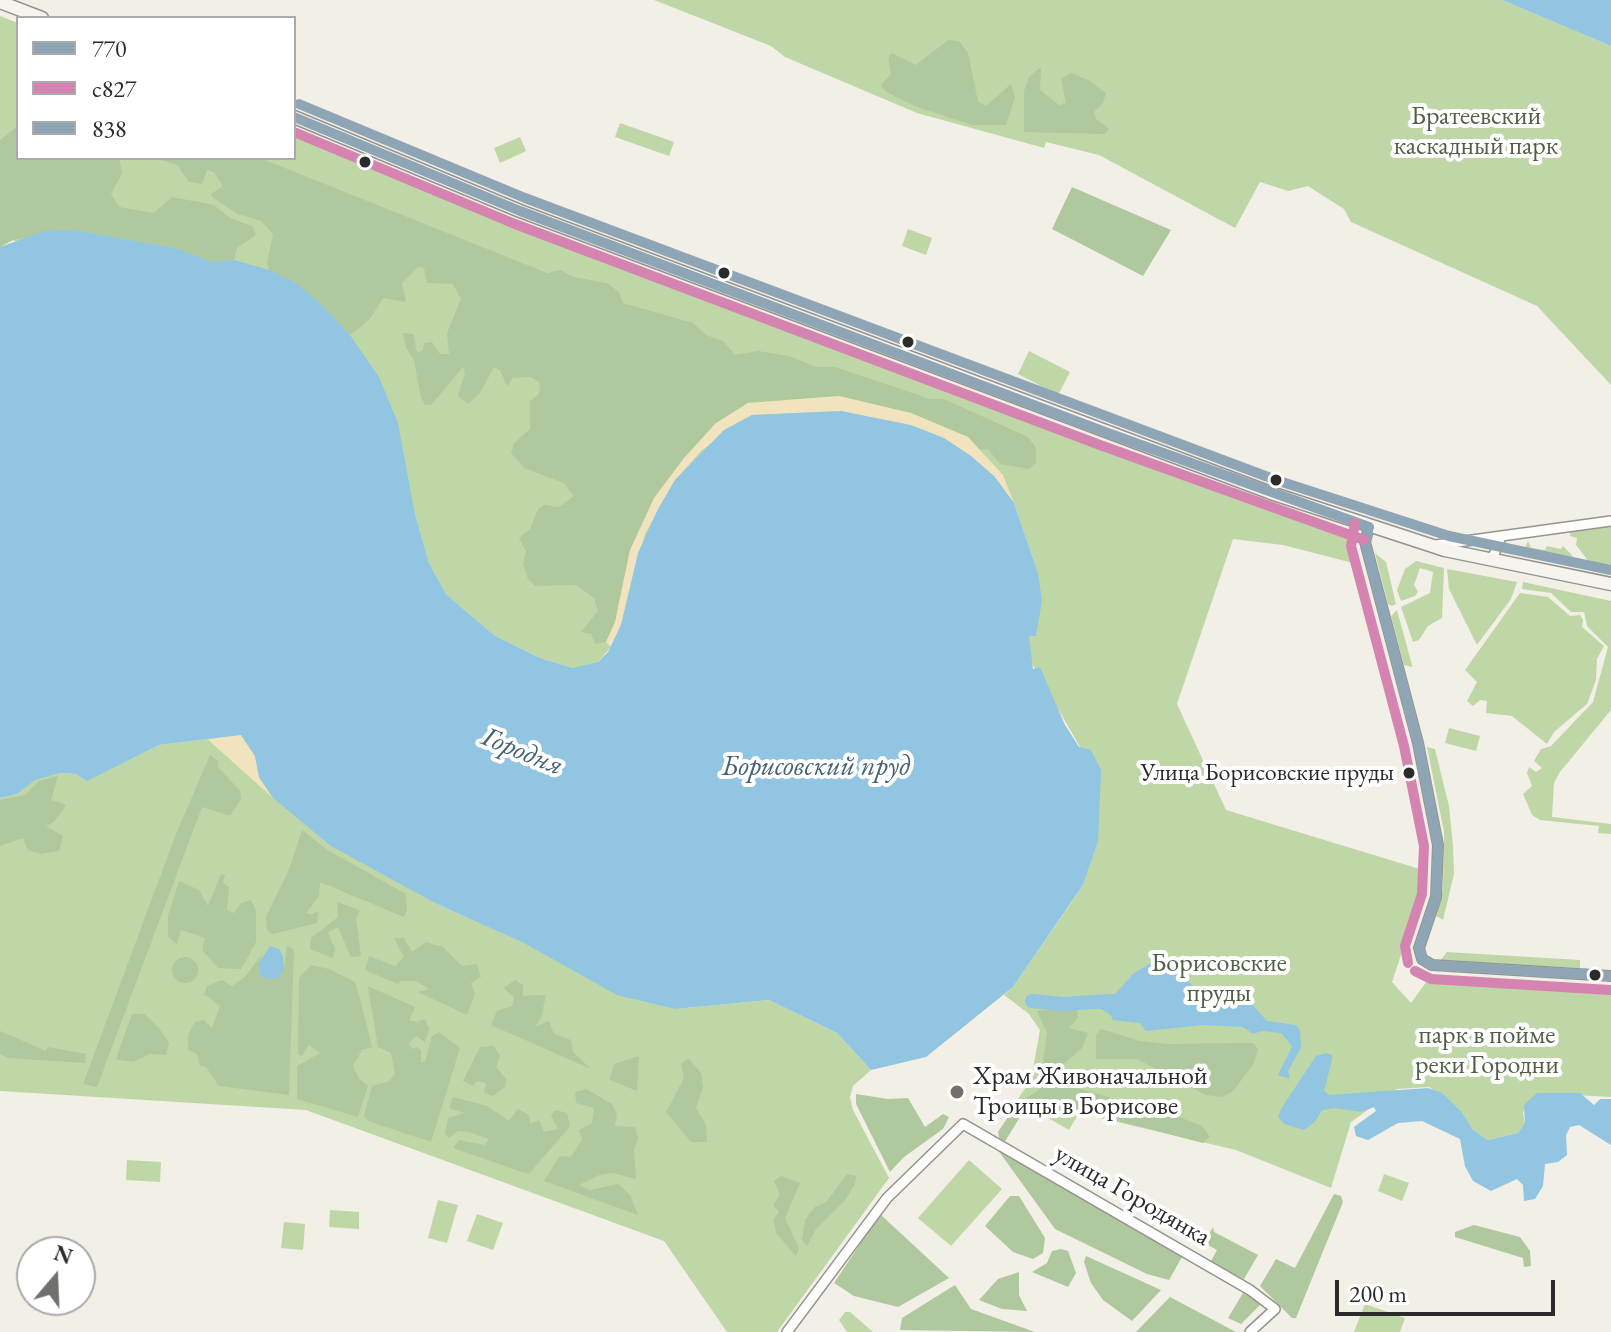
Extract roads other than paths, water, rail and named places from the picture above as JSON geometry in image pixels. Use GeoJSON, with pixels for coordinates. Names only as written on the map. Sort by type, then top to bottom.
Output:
{"type":"FeatureCollection","features":[{"type":"Feature","properties":{"kind":"main road"},"geometry":{"type":"LineString","coordinates":[[0,2],[37,16]]}},
{"type":"Feature","properties":{"kind":"main road"},"geometry":{"type":"LineString","coordinates":[[296,118],[496,202],[1105,432],[1369,527],[1473,557],[1611,584]]}},
{"type":"Feature","properties":{"kind":"street"},"geometry":{"type":"LineString","coordinates":[[1430,545],[1500,539],[1611,521]]}},
{"type":"Feature","properties":{"kind":"street"},"geometry":{"type":"LineString","coordinates":[[1369,527],[1365,542],[1418,743],[1438,845],[1436,897],[1419,948],[1422,959],[1436,965],[1611,976]]}},
{"type":"Feature","properties":{"kind":"street"},"geometry":{"type":"LineString","coordinates":[[1473,557],[1475,548],[1500,539]]}},
{"type":"Feature","properties":{"kind":"street"},"geometry":{"type":"LineString","coordinates":[[1492,560],[1500,539]]}},
{"type":"Feature","properties":{"kind":"street","name":"улица Городянка"},"geometry":{"type":"LineString","coordinates":[[787,1332],[887,1198],[963,1124],[1250,1290],[1275,1309],[1250,1332]]}},
{"type":"Feature","properties":{"kind":"water"},"geometry":{"type":"Polygon","coordinates":[[[1502,0],[1611,0],[1611,46],[1502,0]]]}},
{"type":"Feature","properties":{"kind":"water","name":"Борисовский пруд"},"geometry":{"type":"Polygon","coordinates":[[[74,230],[175,248],[213,262],[234,260],[269,270],[296,283],[319,302],[350,335],[379,377],[398,423],[414,510],[429,563],[446,594],[495,636],[540,658],[573,668],[598,662],[608,652],[621,625],[638,553],[675,480],[724,430],[752,415],[841,411],[911,425],[944,438],[971,456],[994,476],[1014,503],[1038,573],[1042,601],[1036,636],[1029,636],[1033,669],[1040,667],[1065,725],[1079,747],[1091,750],[1101,770],[1098,841],[1083,885],[1013,987],[926,1057],[871,1070],[837,1033],[769,1000],[675,1009],[617,995],[524,943],[437,904],[331,846],[273,798],[259,777],[255,756],[241,735],[159,745],[87,781],[76,774],[60,773],[35,780],[17,794],[0,798],[0,247],[44,231],[74,230]]]}},
{"type":"Feature","properties":{"kind":"water"},"geometry":{"type":"Polygon","coordinates":[[[270,946],[279,949],[283,957],[284,969],[277,979],[261,977],[259,963],[270,946]]]}},
{"type":"Feature","properties":{"kind":"water"},"geometry":{"type":"Polygon","coordinates":[[[1161,957],[1192,985],[1227,1000],[1249,1001],[1267,1021],[1296,1025],[1300,1030],[1301,1048],[1288,1071],[1290,1079],[1278,1075],[1292,1046],[1281,1033],[1262,1031],[1253,1034],[1243,1027],[1203,1025],[1146,1031],[1140,1023],[1113,1020],[1110,1014],[1093,1005],[1091,997],[1115,994],[1134,973],[1161,957]]]}},
{"type":"Feature","properties":{"kind":"water"},"geometry":{"type":"Polygon","coordinates":[[[1332,1055],[1324,1091],[1329,1095],[1428,1088],[1442,1093],[1461,1111],[1473,1130],[1488,1140],[1518,1133],[1525,1123],[1524,1105],[1537,1093],[1580,1093],[1594,1105],[1600,1099],[1611,1099],[1611,1145],[1579,1125],[1570,1127],[1566,1135],[1567,1155],[1558,1162],[1545,1164],[1543,1186],[1535,1199],[1524,1201],[1523,1185],[1517,1179],[1491,1191],[1473,1181],[1465,1166],[1460,1139],[1422,1121],[1398,1123],[1368,1140],[1356,1136],[1354,1127],[1376,1111],[1374,1107],[1361,1112],[1335,1108],[1322,1110],[1315,1122],[1304,1130],[1284,1124],[1278,1117],[1281,1109],[1316,1056],[1332,1055]]]}},
{"type":"Feature","properties":{"kind":"waterway","name":"Городня"},"geometry":{"type":"LineString","coordinates":[[1032,1001],[1063,1004],[1110,1001]]}},
{"type":"Feature","properties":{"kind":"place","name":"Улица Борисовские пруды"},"geometry":{"type":"Point","coordinates":[1409,773]}},
{"type":"Feature","properties":{"kind":"place","name":"Храм Живоначальной Троицы в Борисове"},"geometry":{"type":"Point","coordinates":[957,1092]}},
{"type":"Feature","properties":{"kind":"park label","name":"Братеевский каскадный парк"},"geometry":{"type":"Point","coordinates":[1476,132]}},
{"type":"Feature","properties":{"kind":"park label","name":"Борисовские пруды"},"geometry":{"type":"Point","coordinates":[1219,979]}},
{"type":"Feature","properties":{"kind":"park label","name":"парк в пойме реки Городни"},"geometry":{"type":"Point","coordinates":[1487,1051]}}]}
